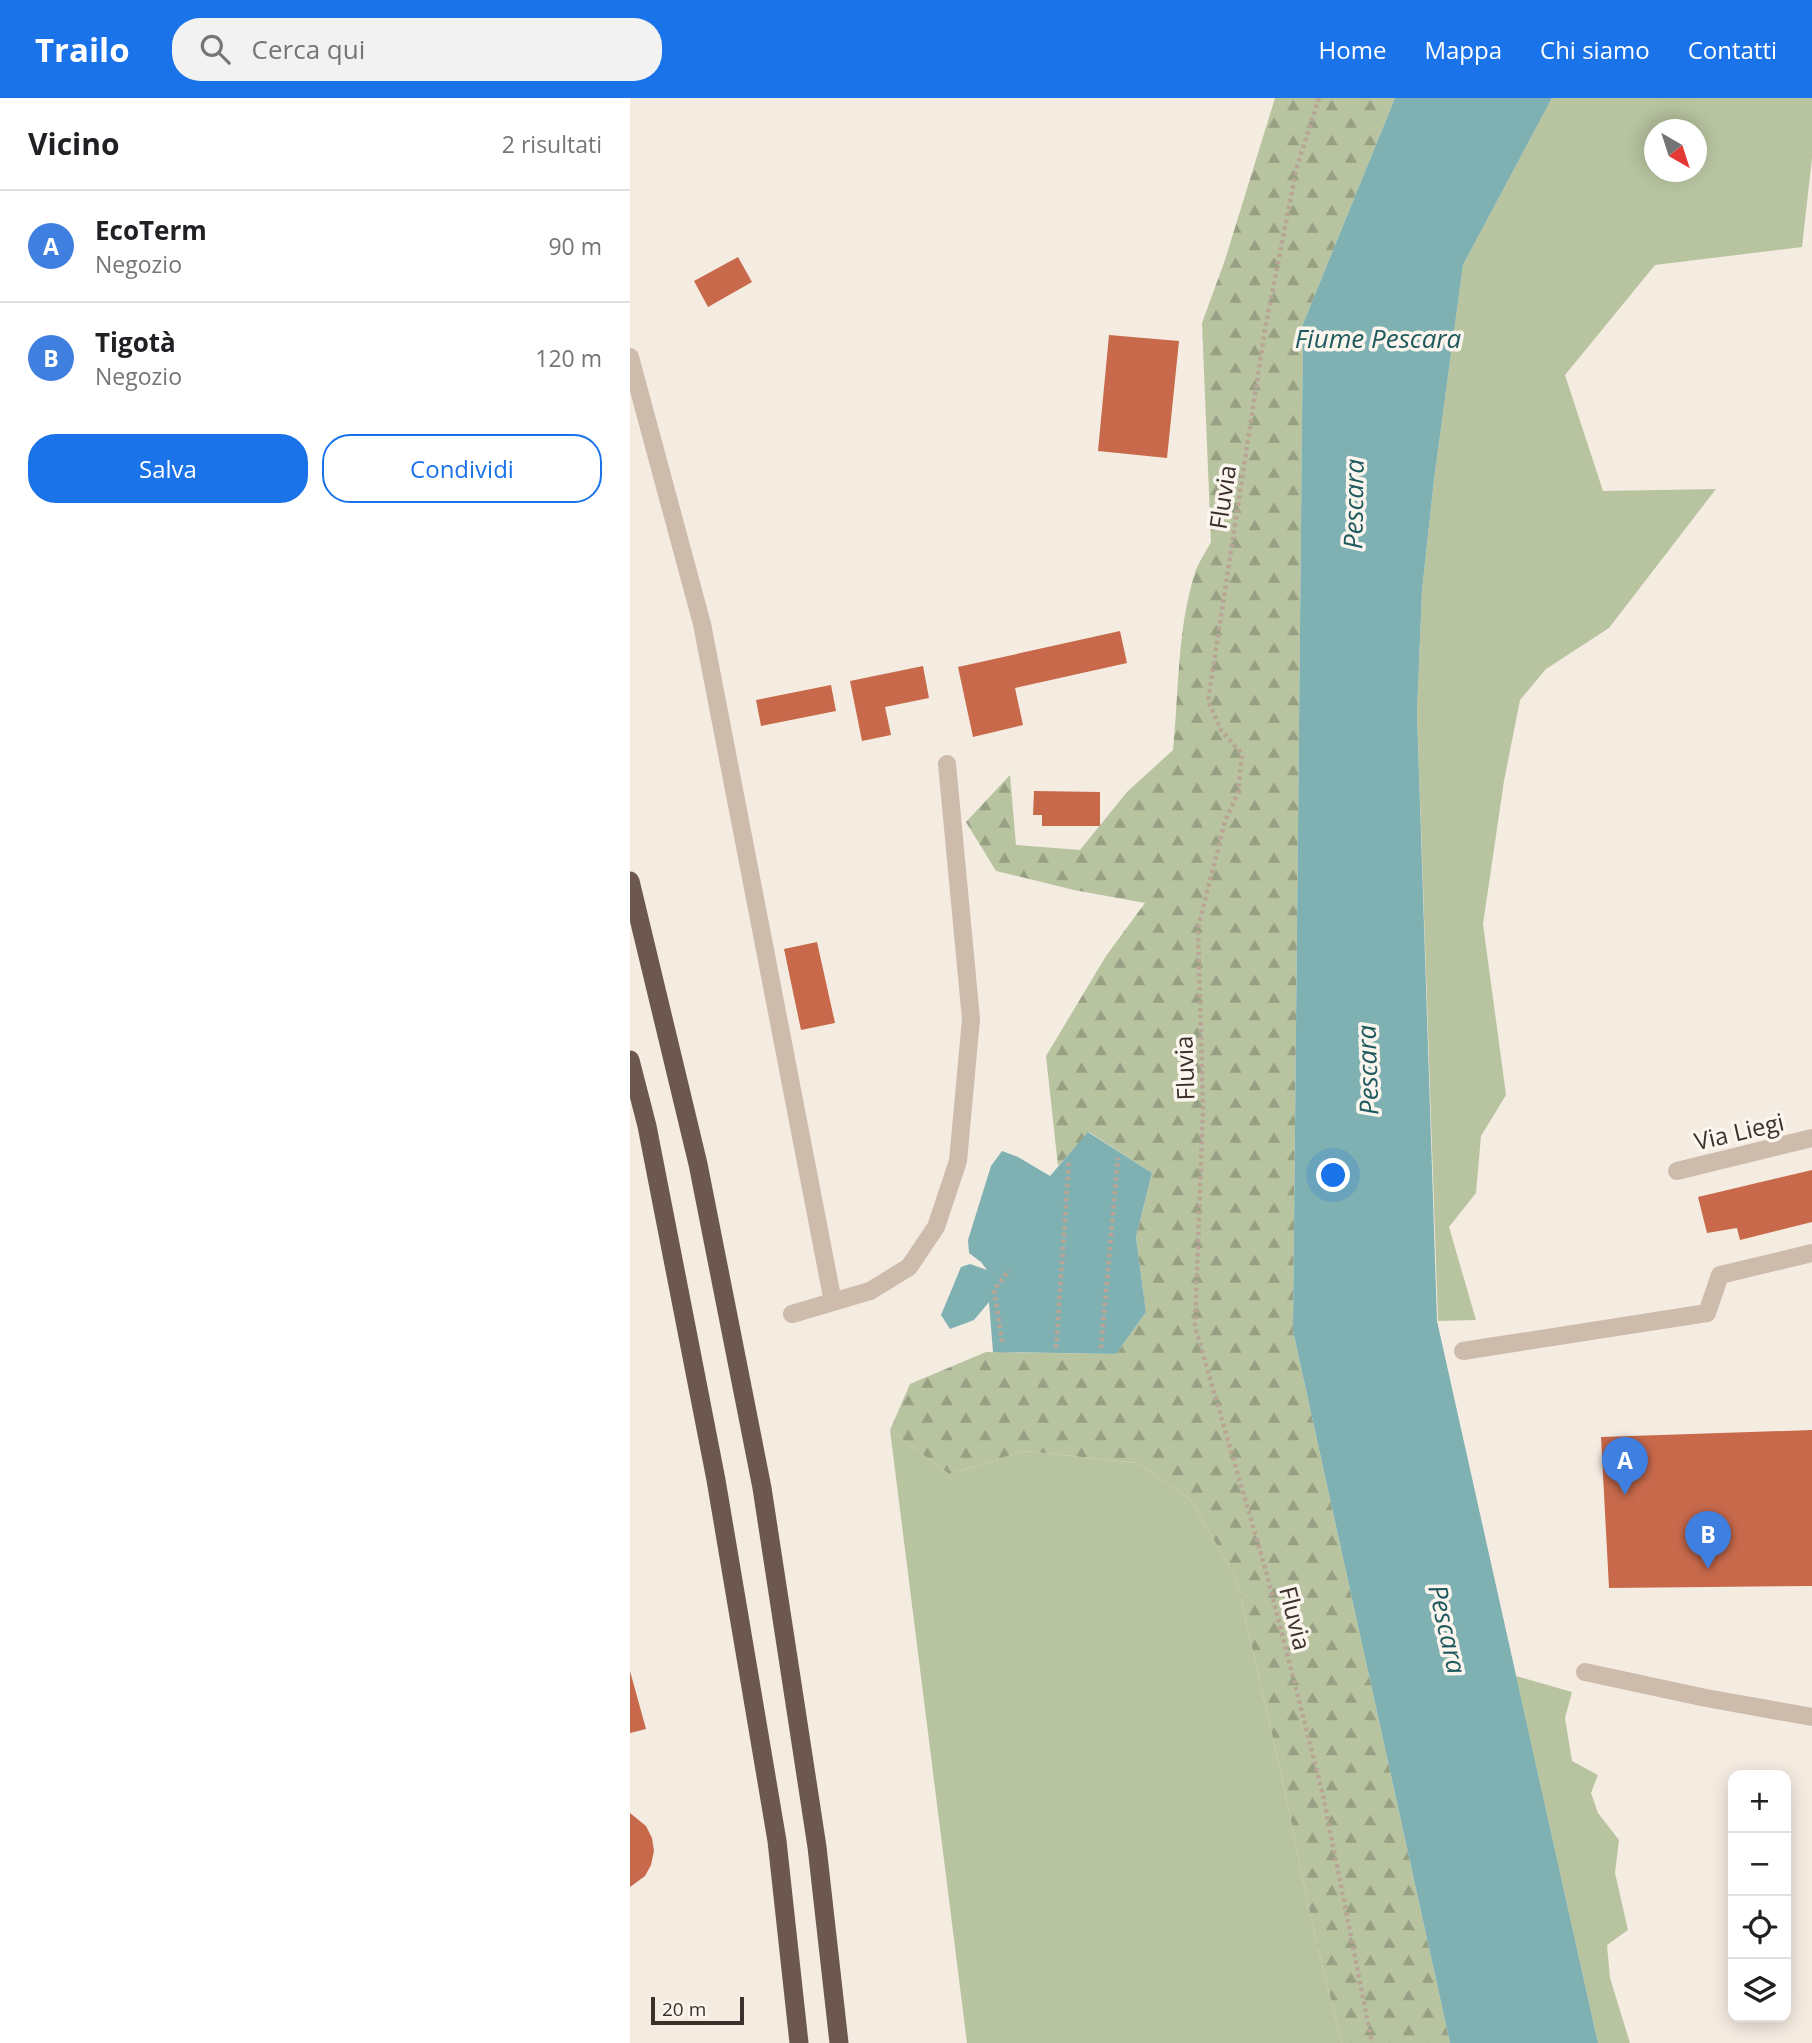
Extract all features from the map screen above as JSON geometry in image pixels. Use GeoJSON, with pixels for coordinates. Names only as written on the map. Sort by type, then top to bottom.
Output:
{"type":"FeatureCollection","features":[{"type":"Feature","properties":{"kind":"highway"},"geometry":{"type":"LineString","coordinates":[[630,881],[698,1164],[762,1488],[817,1847],[839,2043]]}},
{"type":"Feature","properties":{"kind":"highway"},"geometry":{"type":"LineString","coordinates":[[630,1060],[647,1126],[716,1480],[777,1841],[799,2043]]}},
{"type":"Feature","properties":{"kind":"street"},"geometry":{"type":"LineString","coordinates":[[630,357],[708,654],[833,1302]]}},
{"type":"Feature","properties":{"kind":"street"},"geometry":{"type":"LineString","coordinates":[[792,1314],[870,1291],[909,1267],[936,1227],[958,1161],[971,1019],[947,764]]}},
{"type":"Feature","properties":{"kind":"street","name":"Via Liegi"},"geometry":{"type":"LineString","coordinates":[[1677,1171],[1812,1139]]}},
{"type":"Feature","properties":{"kind":"street"},"geometry":{"type":"LineString","coordinates":[[1463,1351],[1707,1313],[1720,1275],[1812,1253]]}},
{"type":"Feature","properties":{"kind":"street"},"geometry":{"type":"LineString","coordinates":[[1585,1672],[1812,1717]]}},
{"type":"Feature","properties":{"kind":"path","name":"Fluvia"},"geometry":{"type":"LineString","coordinates":[[1319,98],[1297,166],[1265,329],[1208,701],[1221,730],[1242,754],[1238,793],[1225,821],[1198,929],[1203,1109],[1195,1327],[1266,1571],[1323,1795],[1372,2043]]}},
{"type":"Feature","properties":{"kind":"path"},"geometry":{"type":"LineString","coordinates":[[1101,1348],[1118,1158]]}},
{"type":"Feature","properties":{"kind":"path"},"geometry":{"type":"LineString","coordinates":[[1056,1348],[1069,1161]]}},
{"type":"Feature","properties":{"kind":"path"},"geometry":{"type":"LineString","coordinates":[[1002,1342],[995,1290],[1009,1270]]}},
{"type":"Feature","properties":{"kind":"green space"},"geometry":{"type":"Polygon","coordinates":[[[1275,98],[1395,98],[1303,324],[1293,1331],[1450,2043],[1342,2043],[1315,1937],[1236,1578],[1190,1499],[1138,1463],[1025,1451],[949,1474],[890,1430],[910,1384],[986,1352],[1116,1354],[1146,1312],[1136,1237],[1152,1173],[1089,1132],[1058,1166],[1046,1056],[1106,956],[1145,903],[1074,890],[996,871],[966,822],[1010,775],[1016,845],[1080,850],[1127,792],[1173,750],[1179,662],[1188,597],[1195,572],[1211,542],[1202,323],[1225,260],[1275,98]]]}},
{"type":"Feature","properties":{"kind":"green space"},"geometry":{"type":"Polygon","coordinates":[[[1552,98],[1812,98],[1812,158],[1802,247],[1655,265],[1565,375],[1603,491],[1716,489],[1609,628],[1546,669],[1520,700],[1504,781],[1483,924],[1506,1095],[1481,1136],[1476,1193],[1449,1227],[1476,1320],[1438,1321],[1417,712],[1422,591],[1463,265],[1552,98]]]}},
{"type":"Feature","properties":{"kind":"green space"},"geometry":{"type":"Polygon","coordinates":[[[890,1430],[949,1474],[1025,1451],[1138,1463],[1190,1499],[1236,1578],[1315,1937],[1342,2043],[967,2043],[890,1430]]]}},
{"type":"Feature","properties":{"kind":"green space"},"geometry":{"type":"Polygon","coordinates":[[[1516,1676],[1572,1692],[1565,1718],[1572,1761],[1598,1775],[1591,1793],[1598,1813],[1619,1840],[1615,1873],[1628,1930],[1607,1945],[1610,1978],[1630,2043],[1598,2043],[1516,1676]]]}},
{"type":"Feature","properties":{"kind":"water","name":"Fiume Pescara"},"geometry":{"type":"Polygon","coordinates":[[[1395,98],[1552,98],[1463,265],[1422,591],[1417,712],[1437,1321],[1598,2043],[1450,2043],[1293,1331],[1303,324],[1395,98]]]}},
{"type":"Feature","properties":{"kind":"water"},"geometry":{"type":"Polygon","coordinates":[[[1088,1132],[1152,1173],[1136,1237],[1146,1312],[1116,1354],[993,1352],[989,1302],[974,1320],[950,1329],[941,1315],[961,1267],[970,1264],[987,1270],[969,1253],[968,1240],[991,1166],[1002,1151],[1050,1176],[1088,1132]]]}},
{"type":"Feature","properties":{"kind":"building"},"geometry":{"type":"Polygon","coordinates":[[[738,257],[752,282],[708,307],[694,281],[738,257]]]}},
{"type":"Feature","properties":{"kind":"building"},"geometry":{"type":"Polygon","coordinates":[[[1109,335],[1179,341],[1167,458],[1098,451],[1109,335]]]}},
{"type":"Feature","properties":{"kind":"building"},"geometry":{"type":"Polygon","coordinates":[[[1120,631],[1127,663],[1015,688],[1023,725],[973,737],[958,667],[1120,631]]]}},
{"type":"Feature","properties":{"kind":"building"},"geometry":{"type":"Polygon","coordinates":[[[923,666],[929,698],[885,707],[891,735],[862,741],[850,681],[923,666]]]}},
{"type":"Feature","properties":{"kind":"building"},"geometry":{"type":"Polygon","coordinates":[[[831,685],[836,711],[761,726],[756,700],[831,685]]]}},
{"type":"Feature","properties":{"kind":"building"},"geometry":{"type":"Polygon","coordinates":[[[1034,791],[1100,792],[1100,826],[1042,826],[1042,815],[1033,815],[1034,791]]]}},
{"type":"Feature","properties":{"kind":"building"},"geometry":{"type":"Polygon","coordinates":[[[817,942],[835,1023],[801,1030],[784,949],[817,942]]]}},
{"type":"Feature","properties":{"kind":"building"},"geometry":{"type":"Polygon","coordinates":[[[1812,1170],[1812,1222],[1740,1240],[1737,1228],[1707,1233],[1698,1197],[1812,1170]]]}},
{"type":"Feature","properties":{"kind":"building"},"geometry":{"type":"Polygon","coordinates":[[[1812,1430],[1812,1586],[1609,1588],[1601,1437],[1812,1430]]]}},
{"type":"Feature","properties":{"kind":"building"},"geometry":{"type":"Polygon","coordinates":[[[630,1671],[646,1729],[630,1733],[630,1671]]]}},
{"type":"Feature","properties":{"kind":"building"},"geometry":{"type":"Polygon","coordinates":[[[630,1813],[646,1826],[654,1851],[645,1876],[630,1887],[630,1813]]]}},
{"type":"Feature","properties":{"kind":"place","name":"EcoTerm"},"geometry":{"type":"Point","coordinates":[1625,1495]}},
{"type":"Feature","properties":{"kind":"place","name":"Tigotà"},"geometry":{"type":"Point","coordinates":[1708,1569]}},
{"type":"Feature","properties":{"kind":"water label","name":"Pescara"},"geometry":{"type":"Point","coordinates":[1353,504]}},
{"type":"Feature","properties":{"kind":"water label","name":"Pescara"},"geometry":{"type":"Point","coordinates":[1367,1070]}},
{"type":"Feature","properties":{"kind":"water label","name":"Pescara"},"geometry":{"type":"Point","coordinates":[1448,1629]}}]}
